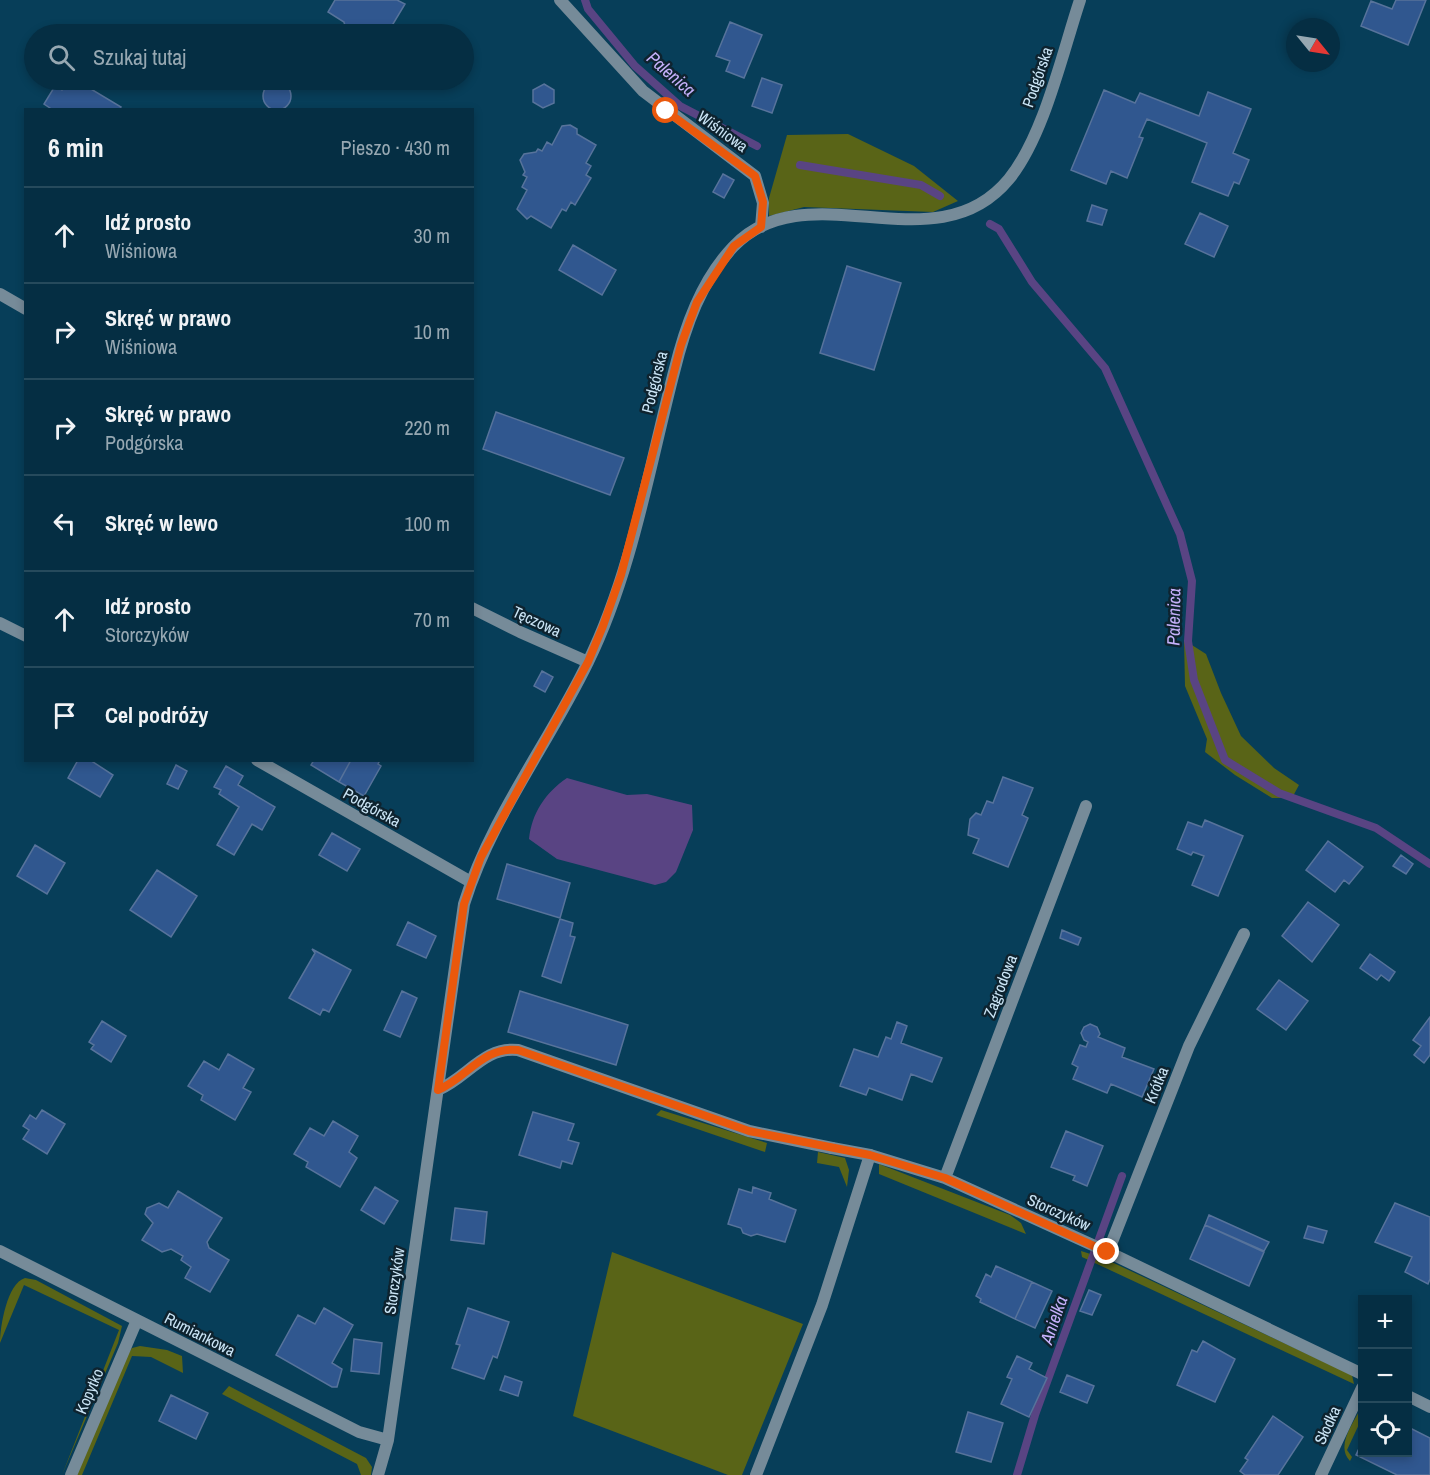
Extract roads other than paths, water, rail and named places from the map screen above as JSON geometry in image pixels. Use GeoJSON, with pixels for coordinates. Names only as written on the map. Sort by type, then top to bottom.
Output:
{"type":"FeatureCollection","features":[{"type":"Feature","properties":{"kind":"street","name":"Wiśniowa"},"geometry":{"type":"LineString","coordinates":[[560,0],[643,92],[755,176],[763,202],[761,227]]}},
{"type":"Feature","properties":{"kind":"street","name":"Podgórska"},"geometry":{"type":"LineString","coordinates":[[438,1090],[464,904],[471,882],[481,857],[588,662],[621,575],[681,345],[697,302],[734,246],[761,227],[809,213],[883,219],[933,220],[962,213],[994,195],[1010,178],[1027,152],[1080,0]]}},
{"type":"Feature","properties":{"kind":"street"},"geometry":{"type":"LineString","coordinates":[[0,294],[24,308]]}},
{"type":"Feature","properties":{"kind":"street","name":"Tęczowa"},"geometry":{"type":"LineString","coordinates":[[474,609],[588,662]]}},
{"type":"Feature","properties":{"kind":"street"},"geometry":{"type":"LineString","coordinates":[[0,623],[24,635]]}},
{"type":"Feature","properties":{"kind":"street","name":"Podgórska"},"geometry":{"type":"LineString","coordinates":[[261,762],[471,882]]}},
{"type":"Feature","properties":{"kind":"street","name":"Zagrodowa"},"geometry":{"type":"LineString","coordinates":[[945,1178],[1086,806]]}},
{"type":"Feature","properties":{"kind":"street","name":"Krótka"},"geometry":{"type":"LineString","coordinates":[[1107,1252],[1189,1046],[1244,934]]}},
{"type":"Feature","properties":{"kind":"street","name":"Storczyków"},"geometry":{"type":"LineString","coordinates":[[378,1475],[388,1440],[438,1090],[448,1086],[491,1054],[506,1049],[518,1050],[749,1131],[870,1155],[945,1178],[1107,1252],[1358,1372]]}},
{"type":"Feature","properties":{"kind":"street"},"geometry":{"type":"LineString","coordinates":[[756,1475],[822,1305],[870,1155]]}},
{"type":"Feature","properties":{"kind":"street","name":"Rumiankowa"},"geometry":{"type":"LineString","coordinates":[[0,1251],[359,1432],[388,1440]]}},
{"type":"Feature","properties":{"kind":"street","name":"Kopytko"},"geometry":{"type":"LineString","coordinates":[[71,1475],[138,1320]]}},
{"type":"Feature","properties":{"kind":"street","name":"Słodka"},"geometry":{"type":"LineString","coordinates":[[1321,1475],[1358,1396]]}},
{"type":"Feature","properties":{"kind":"street"},"geometry":{"type":"LineString","coordinates":[[1412,1398],[1430,1407]]}},
{"type":"Feature","properties":{"kind":"waterway","name":"Palenica"},"geometry":{"type":"LineString","coordinates":[[585,0],[588,9],[635,66],[680,106],[757,146]]}},
{"type":"Feature","properties":{"kind":"waterway","name":"Palenica"},"geometry":{"type":"LineString","coordinates":[[800,165],[921,185],[940,196]]}},
{"type":"Feature","properties":{"kind":"waterway","name":"Palenica"},"geometry":{"type":"LineString","coordinates":[[990,224],[999,229],[1032,282],[1105,368],[1180,534],[1192,581],[1188,641],[1194,680],[1225,760],[1279,793],[1376,828],[1430,864]]}},
{"type":"Feature","properties":{"kind":"waterway","name":"Anielka"},"geometry":{"type":"LineString","coordinates":[[1017,1475],[1035,1415],[1122,1176]]}}]}
